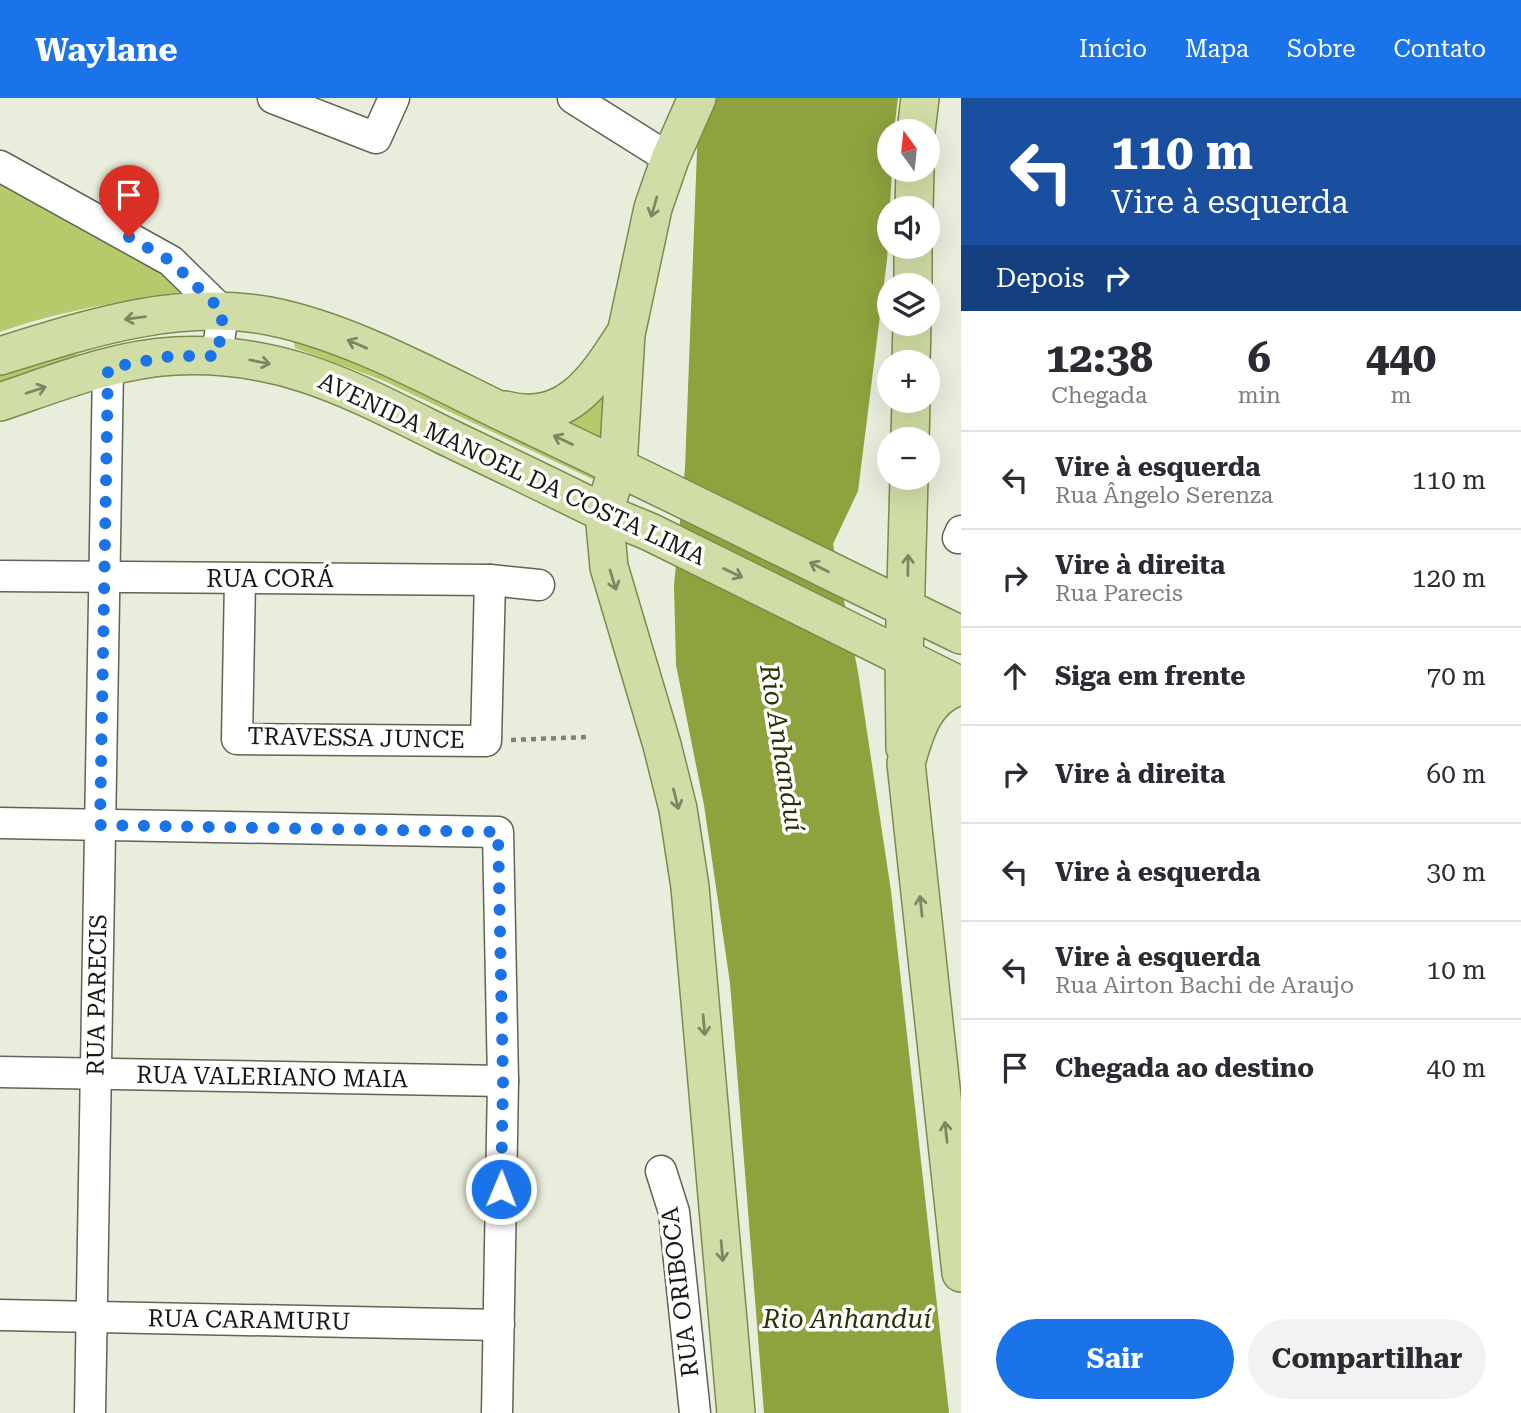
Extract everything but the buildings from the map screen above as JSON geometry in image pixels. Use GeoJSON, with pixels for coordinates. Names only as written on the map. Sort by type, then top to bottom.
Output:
{"type":"FeatureCollection","features":[{"type":"Feature","properties":{"kind":"main road"},"geometry":{"type":"LineString","coordinates":[[697,98],[670,159],[653,208],[626,334],[633,473],[604,513],[609,568],[662,745],[678,810],[690,887],[736,1413]]}},
{"type":"Feature","properties":{"kind":"main road"},"geometry":{"type":"LineString","coordinates":[[917,119],[920,98]]}},
{"type":"Feature","properties":{"kind":"main road","name":"AVENIDA MANOEL DA COSTA LIMA"},"geometry":{"type":"LineString","coordinates":[[0,356],[120,321],[174,313],[223,312],[270,316],[353,342],[633,473],[961,635]]}},
{"type":"Feature","properties":{"kind":"main road"},"geometry":{"type":"LineString","coordinates":[[493,407],[523,415],[557,407],[583,394],[626,334]]}},
{"type":"Feature","properties":{"kind":"main road","name":"AVENIDA MANOEL DA COSTA LIMA"},"geometry":{"type":"LineString","coordinates":[[0,401],[108,368],[172,356],[218,356],[260,361],[334,381],[604,513],[650,532],[961,686]]}},
{"type":"Feature","properties":{"kind":"main road"},"geometry":{"type":"LineString","coordinates":[[908,490],[891,651],[906,763],[961,1273]]}},
{"type":"Feature","properties":{"kind":"main road"},"geometry":{"type":"LineString","coordinates":[[906,763],[917,727],[935,699],[948,689],[961,686]]}},
{"type":"Feature","properties":{"kind":"street"},"geometry":{"type":"LineString","coordinates":[[273,98],[376,138],[394,98]]}},
{"type":"Feature","properties":{"kind":"street"},"geometry":{"type":"LineString","coordinates":[[573,98],[670,159]]}},
{"type":"Feature","properties":{"kind":"street"},"geometry":{"type":"LineString","coordinates":[[0,166],[171,261],[223,312],[218,356]]}},
{"type":"Feature","properties":{"kind":"street","name":"RUA PARECIS"},"geometry":{"type":"LineString","coordinates":[[90,1413],[108,368]]}},
{"type":"Feature","properties":{"kind":"street","name":"RUA CORÁ"},"geometry":{"type":"LineString","coordinates":[[0,576],[490,580],[539,585]]}},
{"type":"Feature","properties":{"kind":"street","name":"TRAVESSA JUNCE"},"geometry":{"type":"LineString","coordinates":[[240,580],[237,739],[486,741]]}},
{"type":"Feature","properties":{"kind":"street"},"geometry":{"type":"LineString","coordinates":[[486,741],[490,580]]}},
{"type":"Feature","properties":{"kind":"street"},"geometry":{"type":"LineString","coordinates":[[0,823],[498,832],[503,1081],[497,1413]]}},
{"type":"Feature","properties":{"kind":"street","name":"RUA VALERIANO MAIA"},"geometry":{"type":"LineString","coordinates":[[0,1072],[503,1081]]}},
{"type":"Feature","properties":{"kind":"street","name":"RUA ORIBOCA"},"geometry":{"type":"LineString","coordinates":[[661,1171],[674,1212],[695,1413]]}},
{"type":"Feature","properties":{"kind":"street","name":"RUA CARAMURU"},"geometry":{"type":"LineString","coordinates":[[0,1315],[499,1325]]}},
{"type":"Feature","properties":{"kind":"path","name":"TRAVESSA JUNCE"},"geometry":{"type":"LineString","coordinates":[[486,741],[587,737]]}},
{"type":"Feature","properties":{"kind":"shaded area"},"geometry":{"type":"Polygon","coordinates":[[[0,176],[193,290],[71,312],[0,332],[0,176]]]}},
{"type":"Feature","properties":{"kind":"shaded area"},"geometry":{"type":"Polygon","coordinates":[[[293,339],[321,342],[596,477],[592,479],[382,380],[295,348],[293,339]]]}},
{"type":"Feature","properties":{"kind":"shaded area"},"geometry":{"type":"Polygon","coordinates":[[[75,348],[77,359],[0,384],[0,369],[75,348]]]}},
{"type":"Feature","properties":{"kind":"shaded area"},"geometry":{"type":"Polygon","coordinates":[[[606,391],[607,444],[543,421],[606,391]]]}},
{"type":"Feature","properties":{"kind":"water","name":"Rio Anhanduí"},"geometry":{"type":"Polygon","coordinates":[[[710,98],[898,98],[895,119],[877,119],[877,182],[891,182],[891,196],[877,196],[877,259],[887,260],[885,273],[877,273],[877,336],[858,491],[833,544],[858,672],[891,891],[949,1413],[764,1413],[730,983],[704,805],[676,665],[674,586],[685,468],[698,124],[710,98]]]}},
{"type":"Feature","properties":{"kind":"route"},"geometry":{"type":"LineString","coordinates":[[129,237],[171,261],[223,312],[218,356],[172,356],[108,368],[100,825],[498,832],[503,1081],[501,1189]]}}]}
